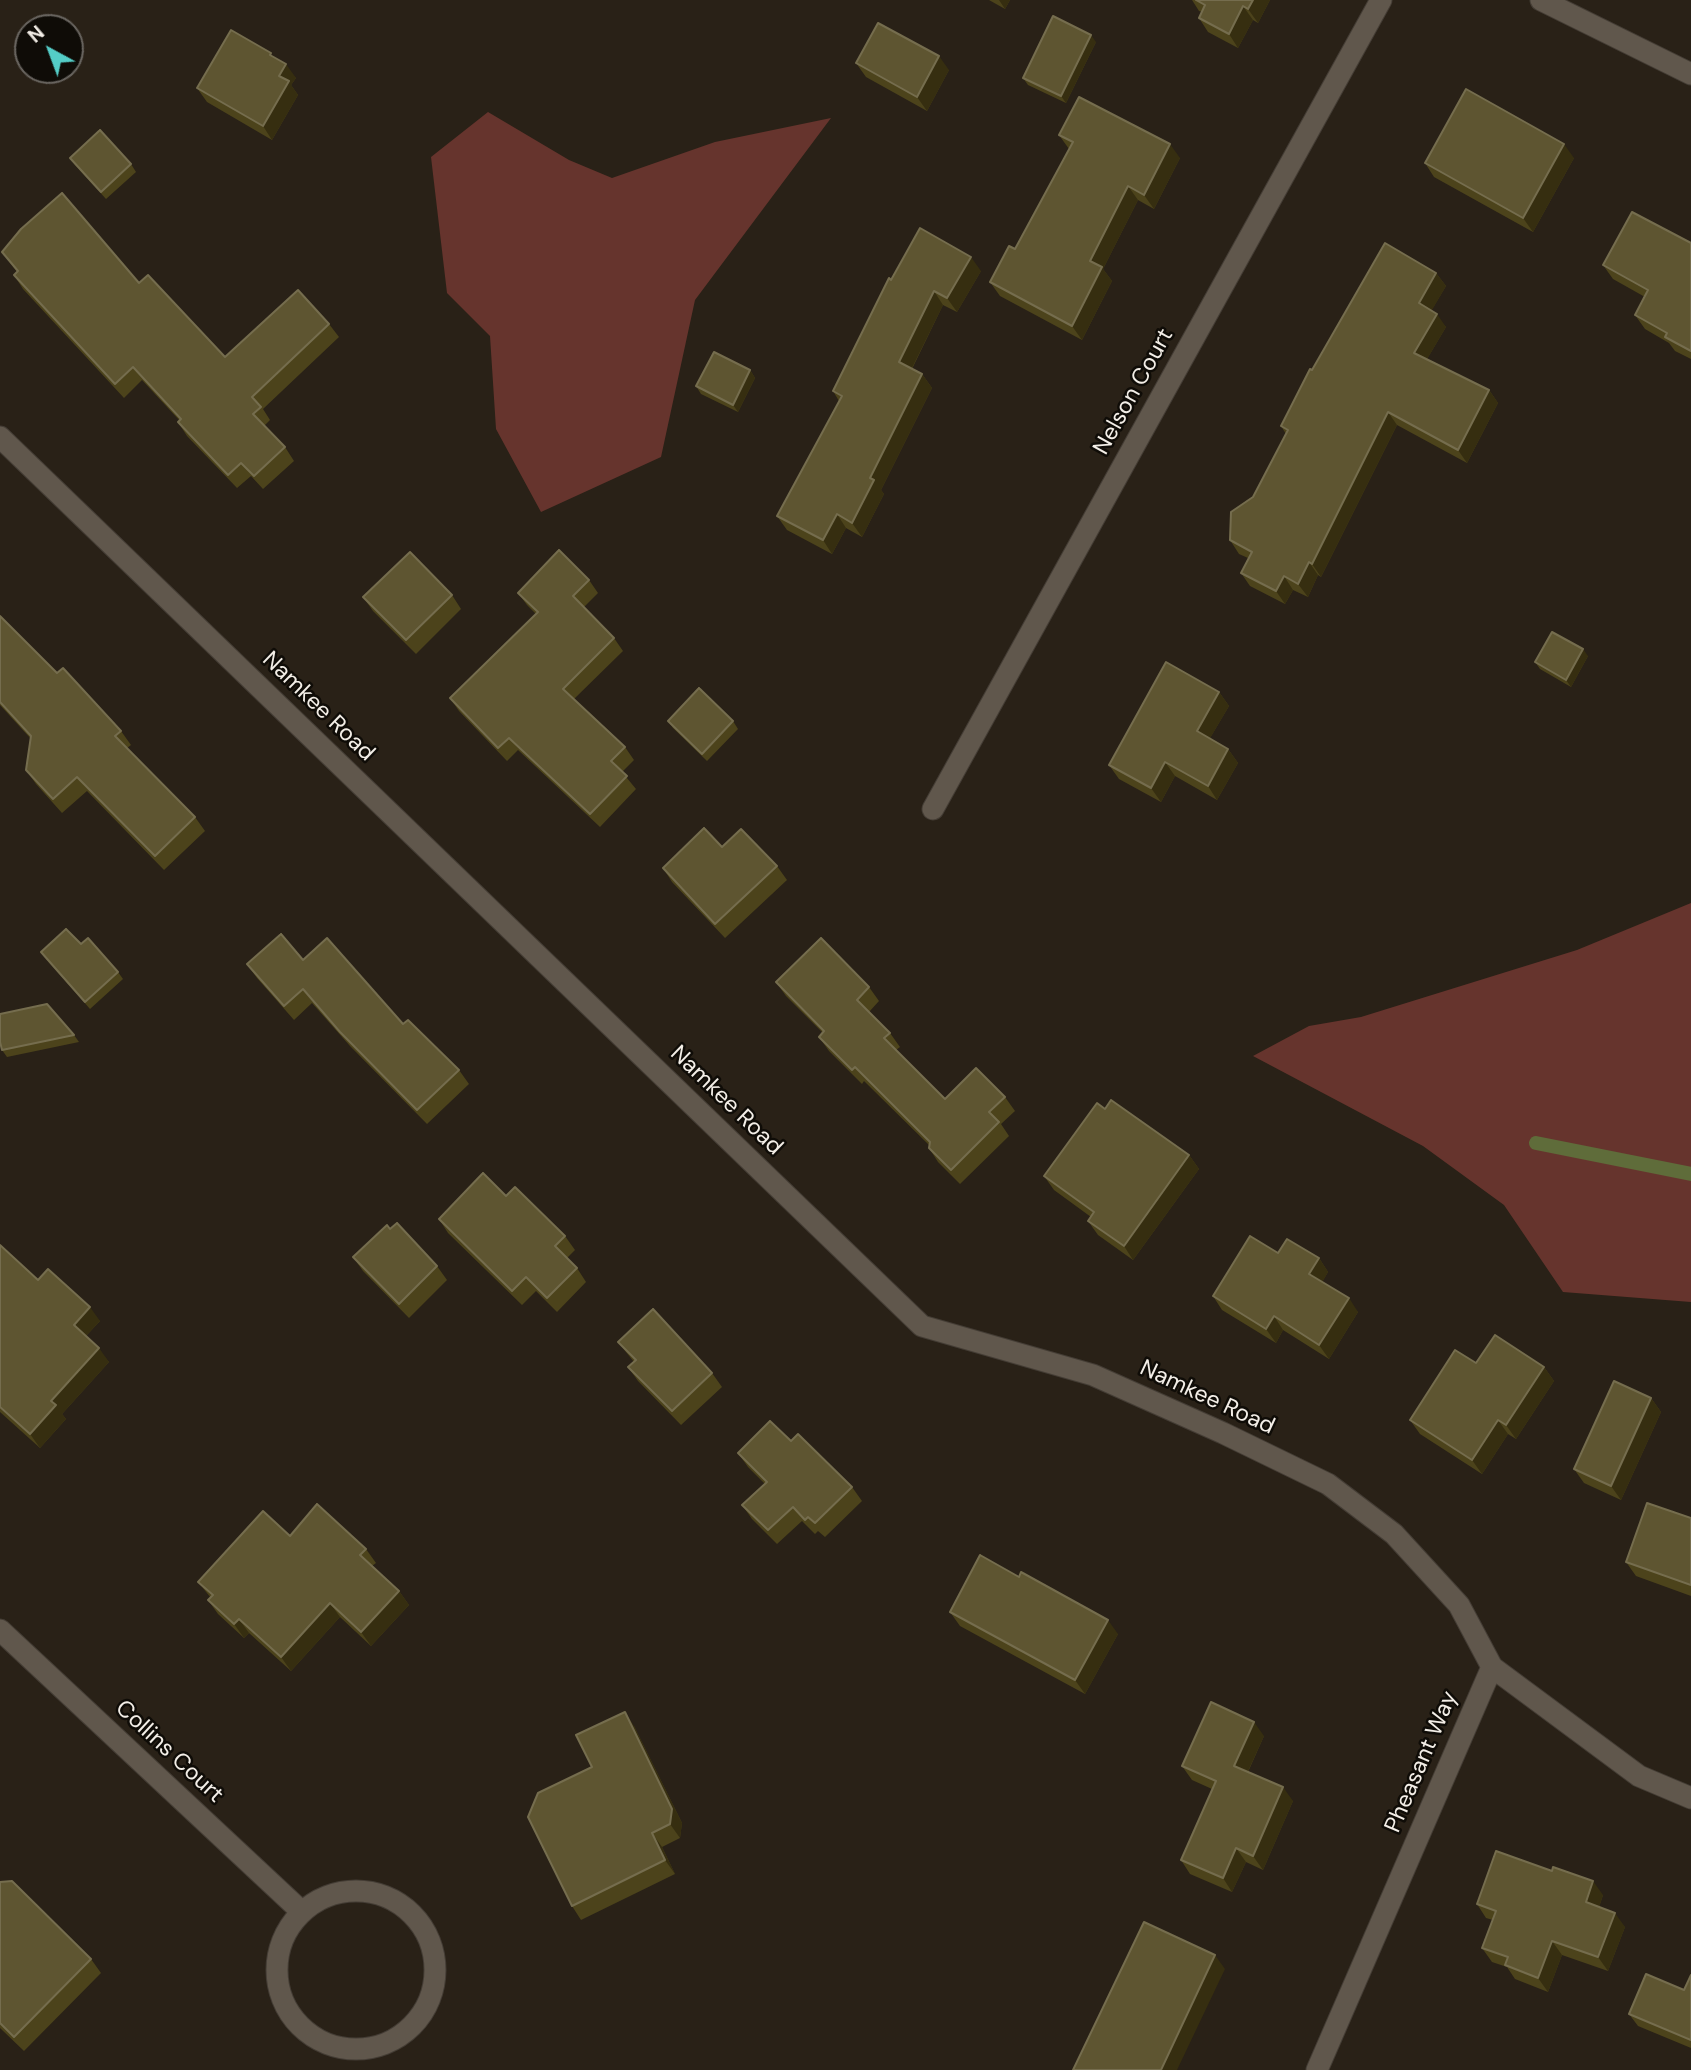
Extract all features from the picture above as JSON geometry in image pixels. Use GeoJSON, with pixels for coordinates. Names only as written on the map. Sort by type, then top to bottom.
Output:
{"type":"FeatureCollection","features":[{"type":"Feature","properties":{"kind":"street","name":"Nelson Court"},"geometry":{"type":"LineString","coordinates":[[933,809],[1381,0]]}},
{"type":"Feature","properties":{"kind":"street"},"geometry":{"type":"LineString","coordinates":[[1541,0],[1691,74]]}},
{"type":"Feature","properties":{"kind":"street","name":"Namkee Road"},"geometry":{"type":"LineString","coordinates":[[0,437],[922,1326],[1093,1374],[1328,1484],[1394,1534],[1460,1605],[1492,1667]]}},
{"type":"Feature","properties":{"kind":"street","name":"Collins Court"},"geometry":{"type":"LineString","coordinates":[[0,1630],[302,1912]]}},
{"type":"Feature","properties":{"kind":"street"},"geometry":{"type":"LineString","coordinates":[[1492,1667],[1639,1776],[1691,1798]]}},
{"type":"Feature","properties":{"kind":"street","name":"Pheasant Way"},"geometry":{"type":"LineString","coordinates":[[1317,2070],[1492,1667]]}},
{"type":"Feature","properties":{"kind":"street"},"geometry":{"type":"LineString","coordinates":[[348,1891],[374,1893],[397,1902],[417,1919],[430,1941],[435,1965],[433,1991],[422,2014],[405,2033],[382,2045],[356,2050],[329,2046],[305,2032],[287,2011],[277,1986],[277,1959],[285,1933],[302,1912],[324,1898],[348,1891]]}},
{"type":"Feature","properties":{"kind":"shaded area"},"geometry":{"type":"Polygon","coordinates":[[[488,112],[569,160],[612,178],[715,142],[831,118],[695,300],[661,457],[541,512],[496,429],[490,336],[447,293],[431,157],[488,112]]]}},
{"type":"Feature","properties":{"kind":"shaded area"},"geometry":{"type":"Polygon","coordinates":[[[1691,903],[1691,1302],[1563,1292],[1504,1205],[1423,1146],[1253,1056],[1309,1026],[1361,1017],[1577,950],[1691,903]]]}},
{"type":"Feature","properties":{"kind":"building"},"geometry":{"type":"Polygon","coordinates":[[[1196,0],[1253,0],[1248,9],[1243,6],[1229,34],[1199,18],[1205,5],[1196,0]]]}},
{"type":"Feature","properties":{"kind":"building"},"geometry":{"type":"Polygon","coordinates":[[[1053,16],[1091,35],[1061,96],[1023,78],[1053,16]]]}},
{"type":"Feature","properties":{"kind":"building"},"geometry":{"type":"Polygon","coordinates":[[[878,23],[939,56],[917,97],[856,63],[878,23]]]}},
{"type":"Feature","properties":{"kind":"building"},"geometry":{"type":"Polygon","coordinates":[[[231,30],[286,64],[279,76],[289,81],[263,126],[197,88],[231,30]]]}},
{"type":"Feature","properties":{"kind":"building"},"geometry":{"type":"Polygon","coordinates":[[[1466,89],[1564,144],[1523,218],[1425,163],[1466,89]]]}},
{"type":"Feature","properties":{"kind":"building"},"geometry":{"type":"Polygon","coordinates":[[[1079,97],[1170,144],[1144,195],[1128,186],[1090,261],[1102,267],[1072,326],[990,282],[1009,246],[1015,249],[1073,142],[1059,135],[1079,97]]]}},
{"type":"Feature","properties":{"kind":"building"},"geometry":{"type":"Polygon","coordinates":[[[100,130],[131,164],[101,192],[70,158],[100,130]]]}},
{"type":"Feature","properties":{"kind":"building"},"geometry":{"type":"Polygon","coordinates":[[[62,193],[139,283],[148,275],[225,357],[298,290],[329,324],[252,397],[261,407],[253,414],[285,447],[254,476],[241,463],[228,475],[178,422],[181,419],[133,367],[115,384],[14,275],[18,271],[2,252],[21,229],[62,193]]]}},
{"type":"Feature","properties":{"kind":"building"},"geometry":{"type":"Polygon","coordinates":[[[1632,212],[1691,243],[1691,351],[1665,337],[1667,333],[1635,315],[1648,290],[1603,265],[1632,212]]]}},
{"type":"Feature","properties":{"kind":"building"},"geometry":{"type":"Polygon","coordinates":[[[920,228],[971,257],[947,298],[934,291],[899,362],[922,374],[870,478],[874,480],[852,523],[837,514],[823,540],[777,516],[842,396],[833,391],[889,278],[891,280],[920,228]]]}},
{"type":"Feature","properties":{"kind":"building"},"geometry":{"type":"Polygon","coordinates":[[[1385,243],[1436,273],[1419,303],[1437,314],[1414,353],[1489,390],[1458,450],[1388,412],[1312,564],[1309,562],[1298,584],[1284,576],[1276,591],[1241,573],[1252,552],[1230,540],[1231,512],[1253,497],[1288,430],[1281,426],[1310,369],[1312,370],[1385,243]]]}},
{"type":"Feature","properties":{"kind":"building"},"geometry":{"type":"Polygon","coordinates":[[[714,352],[750,370],[733,405],[696,386],[714,352]]]}},
{"type":"Feature","properties":{"kind":"building"},"geometry":{"type":"Polygon","coordinates":[[[559,550],[589,580],[573,596],[614,638],[563,689],[625,747],[611,761],[627,776],[590,814],[509,738],[498,748],[450,698],[538,612],[518,593],[559,550]]]}},
{"type":"Feature","properties":{"kind":"building"},"geometry":{"type":"Polygon","coordinates":[[[410,552],[452,595],[406,640],[363,597],[410,552]]]}},
{"type":"Feature","properties":{"kind":"building"},"geometry":{"type":"Polygon","coordinates":[[[0,616],[57,673],[63,668],[121,731],[115,736],[195,817],[155,856],[77,777],[53,799],[26,770],[31,736],[0,702],[0,616]]]}},
{"type":"Feature","properties":{"kind":"building"},"geometry":{"type":"Polygon","coordinates":[[[1552,632],[1583,649],[1566,680],[1535,662],[1552,632]]]}},
{"type":"Feature","properties":{"kind":"building"},"geometry":{"type":"Polygon","coordinates":[[[1166,662],[1219,692],[1197,731],[1228,749],[1208,786],[1165,762],[1151,788],[1109,765],[1166,662]]]}},
{"type":"Feature","properties":{"kind":"building"},"geometry":{"type":"Polygon","coordinates":[[[699,688],[733,721],[702,754],[668,721],[699,688]]]}},
{"type":"Feature","properties":{"kind":"building"},"geometry":{"type":"Polygon","coordinates":[[[704,828],[722,847],[741,829],[777,866],[715,924],[663,868],[704,828]]]}},
{"type":"Feature","properties":{"kind":"building"},"geometry":{"type":"Polygon","coordinates":[[[66,929],[81,944],[88,938],[118,972],[85,1002],[41,952],[66,929]]]}},
{"type":"Feature","properties":{"kind":"building"},"geometry":{"type":"Polygon","coordinates":[[[281,934],[303,960],[327,938],[403,1024],[408,1020],[459,1070],[417,1110],[340,1032],[303,989],[284,1006],[247,964],[281,934]]]}},
{"type":"Feature","properties":{"kind":"building"},"geometry":{"type":"Polygon","coordinates":[[[821,938],[869,987],[857,1000],[890,1033],[884,1038],[945,1099],[976,1068],[1005,1097],[989,1112],[999,1122],[951,1170],[929,1148],[930,1142],[855,1067],[852,1070],[819,1037],[824,1031],[776,982],[821,938]]]}},
{"type":"Feature","properties":{"kind":"building"},"geometry":{"type":"Polygon","coordinates":[[[47,1004],[74,1035],[2,1050],[0,1014],[47,1004]]]}},
{"type":"Feature","properties":{"kind":"building"},"geometry":{"type":"Polygon","coordinates":[[[1111,1100],[1189,1155],[1124,1246],[1088,1221],[1094,1212],[1044,1176],[1097,1103],[1105,1109],[1111,1100]]]}},
{"type":"Feature","properties":{"kind":"building"},"geometry":{"type":"Polygon","coordinates":[[[483,1173],[506,1196],[515,1187],[565,1236],[555,1246],[577,1268],[547,1298],[526,1277],[512,1291],[439,1219],[483,1173]]]}},
{"type":"Feature","properties":{"kind":"building"},"geometry":{"type":"Polygon","coordinates":[[[397,1223],[437,1266],[399,1304],[353,1257],[387,1225],[390,1229],[397,1223]]]}},
{"type":"Feature","properties":{"kind":"building"},"geometry":{"type":"Polygon","coordinates":[[[1250,1236],[1278,1253],[1287,1239],[1319,1258],[1309,1274],[1349,1298],[1319,1345],[1274,1316],[1266,1329],[1213,1296],[1250,1236]]]}},
{"type":"Feature","properties":{"kind":"building"},"geometry":{"type":"Polygon","coordinates":[[[0,1245],[38,1280],[48,1269],[90,1307],[74,1325],[99,1348],[51,1401],[56,1405],[30,1434],[0,1407],[0,1245]]]}},
{"type":"Feature","properties":{"kind":"building"},"geometry":{"type":"Polygon","coordinates":[[[653,1309],[712,1373],[672,1411],[628,1367],[636,1360],[618,1342],[653,1309]]]}},
{"type":"Feature","properties":{"kind":"building"},"geometry":{"type":"Polygon","coordinates":[[[1495,1335],[1544,1367],[1506,1425],[1498,1420],[1472,1460],[1410,1420],[1455,1350],[1476,1363],[1495,1335]]]}},
{"type":"Feature","properties":{"kind":"building"},"geometry":{"type":"Polygon","coordinates":[[[1614,1381],[1651,1398],[1611,1486],[1574,1469],[1614,1381]]]}},
{"type":"Feature","properties":{"kind":"building"},"geometry":{"type":"Polygon","coordinates":[[[770,1421],[791,1441],[798,1434],[852,1487],[815,1523],[808,1517],[805,1520],[793,1507],[768,1530],[742,1505],[767,1482],[738,1453],[770,1421]]]}},
{"type":"Feature","properties":{"kind":"building"},"geometry":{"type":"Polygon","coordinates":[[[1647,1503],[1691,1518],[1691,1585],[1626,1562],[1647,1503]]]}},
{"type":"Feature","properties":{"kind":"building"},"geometry":{"type":"Polygon","coordinates":[[[317,1504],[366,1549],[360,1555],[399,1591],[361,1632],[330,1603],[281,1657],[239,1619],[234,1624],[208,1600],[213,1595],[198,1582],[263,1511],[290,1536],[317,1504]]]}},
{"type":"Feature","properties":{"kind":"building"},"geometry":{"type":"Polygon","coordinates":[[[980,1555],[1019,1577],[1021,1572],[1108,1620],[1075,1680],[950,1612],[980,1555]]]}},
{"type":"Feature","properties":{"kind":"building"},"geometry":{"type":"Polygon","coordinates":[[[1211,1702],[1254,1722],[1234,1766],[1283,1787],[1253,1856],[1236,1848],[1223,1878],[1181,1860],[1216,1781],[1182,1766],[1211,1702]]]}},
{"type":"Feature","properties":{"kind":"building"},"geometry":{"type":"Polygon","coordinates":[[[625,1712],[672,1809],[670,1824],[652,1833],[665,1860],[572,1906],[528,1817],[538,1793],[592,1767],[576,1735],[625,1712]]]}},
{"type":"Feature","properties":{"kind":"building"},"geometry":{"type":"Polygon","coordinates":[[[1496,1851],[1552,1871],[1553,1867],[1593,1881],[1586,1902],[1615,1913],[1598,1957],[1552,1941],[1538,1978],[1505,1965],[1508,1957],[1482,1948],[1496,1911],[1477,1904],[1496,1851]]]}},
{"type":"Feature","properties":{"kind":"building"},"geometry":{"type":"Polygon","coordinates":[[[12,1881],[91,1959],[14,2037],[0,2023],[0,1882],[12,1881]]]}},
{"type":"Feature","properties":{"kind":"building"},"geometry":{"type":"Polygon","coordinates":[[[1144,1922],[1215,1955],[1161,2070],[1073,2070],[1144,1922]]]}},
{"type":"Feature","properties":{"kind":"building"},"geometry":{"type":"Polygon","coordinates":[[[1646,1974],[1684,1990],[1691,1975],[1691,2040],[1629,2014],[1646,1974]]]}},
{"type":"Feature","properties":{"kind":"waterway"},"geometry":{"type":"LineString","coordinates":[[1536,1143],[1691,1174]]}}]}
